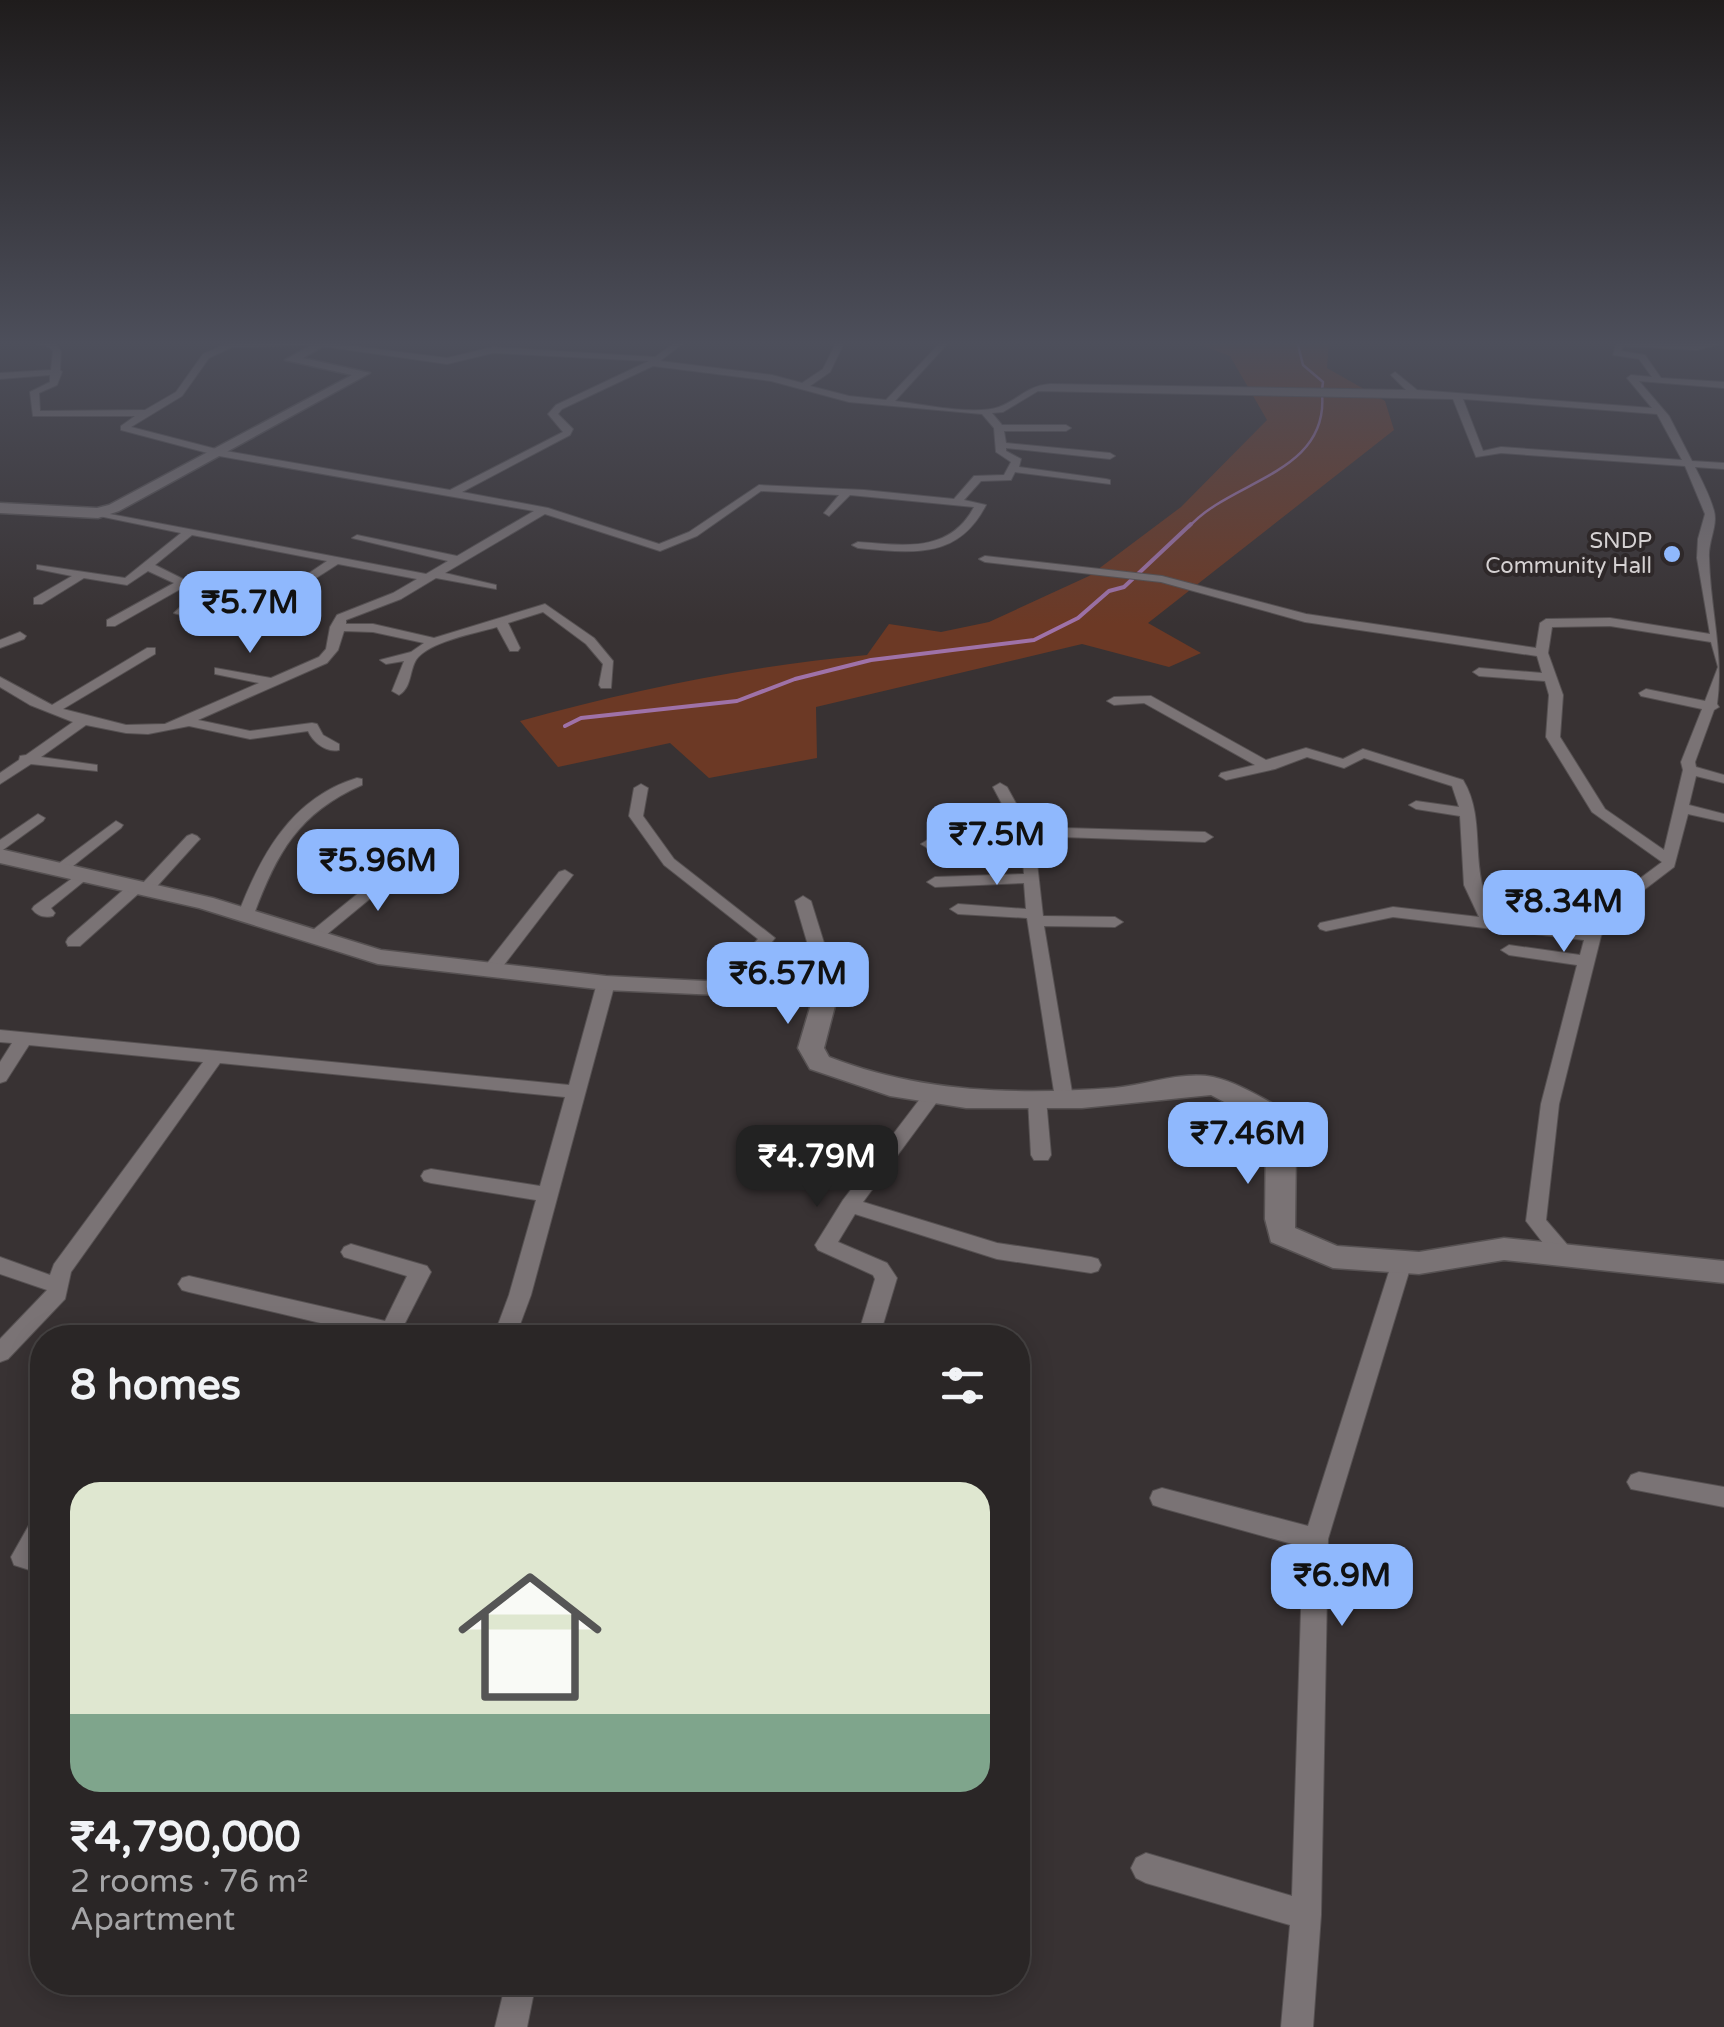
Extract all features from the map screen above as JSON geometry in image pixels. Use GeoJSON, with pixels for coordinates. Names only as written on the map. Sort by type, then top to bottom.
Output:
{"type":"FeatureCollection","features":[{"type":"Feature","properties":{"kind":"main road"},"geometry":{"type":"LineString","coordinates":[[0,508],[98,513],[251,436]]}},
{"type":"Feature","properties":{"kind":"main road"},"geometry":{"type":"LineString","coordinates":[[0,856],[205,904],[378,957],[606,983],[804,991],[824,1002],[811,1048],[819,1064],[864,1080],[933,1095],[1119,1096],[1206,1084],[1279,1119],[1284,1139],[1275,1204],[1281,1234],[1333,1257],[1402,1262],[1504,1249],[1724,1272]]}},
{"type":"Feature","properties":{"kind":"street"},"geometry":{"type":"LineString","coordinates":[[153,436],[219,453],[544,510],[660,548],[707,526],[759,488],[981,505],[943,545],[931,550],[858,545]]}},
{"type":"Feature","properties":{"kind":"street"},"geometry":{"type":"LineString","coordinates":[[453,493],[562,436]]}},
{"type":"Feature","properties":{"kind":"street"},"geometry":{"type":"LineString","coordinates":[[958,501],[978,478],[1007,478],[1014,469],[1018,460],[1001,452],[1000,436]]}},
{"type":"Feature","properties":{"kind":"street"},"geometry":{"type":"LineString","coordinates":[[1472,436],[1479,455],[1491,450],[1724,466]]}},
{"type":"Feature","properties":{"kind":"street"},"geometry":{"type":"LineString","coordinates":[[1564,1255],[1536,1222],[1538,1188],[1550,1104],[1593,936],[1609,909],[1642,887],[1670,860],[1690,770],[1688,762],[1724,667],[1703,539],[1718,521],[1705,492],[1686,465],[1675,436]]}},
{"type":"Feature","properties":{"kind":"street"},"geometry":{"type":"LineString","coordinates":[[1068,450],[1076,439]]}},
{"type":"Feature","properties":{"kind":"street"},"geometry":{"type":"LineString","coordinates":[[1530,440],[1536,454]]}},
{"type":"Feature","properties":{"kind":"street"},"geometry":{"type":"LineString","coordinates":[[1622,444],[1631,460]]}},
{"type":"Feature","properties":{"kind":"street"},"geometry":{"type":"LineString","coordinates":[[1002,445],[1110,456]]}},
{"type":"Feature","properties":{"kind":"street"},"geometry":{"type":"LineString","coordinates":[[1014,469],[1106,482]]}},
{"type":"Feature","properties":{"kind":"street"},"geometry":{"type":"LineString","coordinates":[[828,513],[846,492]]}},
{"type":"Feature","properties":{"kind":"street"},"geometry":{"type":"LineString","coordinates":[[0,681],[24,700],[84,720],[166,728],[327,656],[336,627],[344,616],[383,603],[544,510]]}},
{"type":"Feature","properties":{"kind":"street"},"geometry":{"type":"LineString","coordinates":[[98,513],[492,588]]}},
{"type":"Feature","properties":{"kind":"street"},"geometry":{"type":"LineString","coordinates":[[41,567],[127,582],[190,531]]}},
{"type":"Feature","properties":{"kind":"street"},"geometry":{"type":"LineString","coordinates":[[357,538],[458,560]]}},
{"type":"Feature","properties":{"kind":"street"},"geometry":{"type":"LineString","coordinates":[[288,592],[338,559]]}},
{"type":"Feature","properties":{"kind":"street"},"geometry":{"type":"LineString","coordinates":[[985,560],[1162,579],[1305,618],[1542,653]]}},
{"type":"Feature","properties":{"kind":"street"},"geometry":{"type":"LineString","coordinates":[[148,567],[204,592],[180,613]]}},
{"type":"Feature","properties":{"kind":"street"},"geometry":{"type":"LineString","coordinates":[[38,601],[80,576]]}},
{"type":"Feature","properties":{"kind":"street"},"geometry":{"type":"LineString","coordinates":[[111,623],[183,582]]}},
{"type":"Feature","properties":{"kind":"street"},"geometry":{"type":"LineString","coordinates":[[386,660],[412,655],[433,643],[500,620],[548,609],[590,641],[609,664],[606,684]]}},
{"type":"Feature","properties":{"kind":"street"},"geometry":{"type":"LineString","coordinates":[[500,620],[514,648]]}},
{"type":"Feature","properties":{"kind":"street"},"geometry":{"type":"LineString","coordinates":[[1670,860],[1599,812],[1553,738],[1556,695],[1542,653],[1546,623],[1610,622],[1720,639]]}},
{"type":"Feature","properties":{"kind":"street"},"geometry":{"type":"LineString","coordinates":[[336,627],[373,628],[433,643],[445,654]]}},
{"type":"Feature","properties":{"kind":"street"},"geometry":{"type":"LineString","coordinates":[[0,644],[20,636]]}},
{"type":"Feature","properties":{"kind":"street"},"geometry":{"type":"LineString","coordinates":[[54,708],[152,651]]}},
{"type":"Feature","properties":{"kind":"street"},"geometry":{"type":"LineString","coordinates":[[399,691],[412,655]]}},
{"type":"Feature","properties":{"kind":"street"},"geometry":{"type":"LineString","coordinates":[[220,671],[272,682]]}},
{"type":"Feature","properties":{"kind":"street"},"geometry":{"type":"LineString","coordinates":[[1479,672],[1550,678]]}},
{"type":"Feature","properties":{"kind":"street"},"geometry":{"type":"LineString","coordinates":[[1646,693],[1712,707]]}},
{"type":"Feature","properties":{"kind":"street"},"geometry":{"type":"LineString","coordinates":[[1114,702],[1146,699],[1270,765]]}},
{"type":"Feature","properties":{"kind":"street"},"geometry":{"type":"LineString","coordinates":[[0,780],[84,720]]}},
{"type":"Feature","properties":{"kind":"street"},"geometry":{"type":"LineString","coordinates":[[182,722],[221,733],[256,735],[312,727],[318,738],[334,746]]}},
{"type":"Feature","properties":{"kind":"street"},"geometry":{"type":"LineString","coordinates":[[1226,776],[1306,752],[1344,764],[1356,754],[1370,754],[1458,783],[1468,812],[1466,850],[1470,876],[1478,908],[1490,922]]}},
{"type":"Feature","properties":{"kind":"street"},"geometry":{"type":"LineString","coordinates":[[25,759],[92,768]]}},
{"type":"Feature","properties":{"kind":"street"},"geometry":{"type":"LineString","coordinates":[[1690,770],[1724,779]]}},
{"type":"Feature","properties":{"kind":"street"},"geometry":{"type":"LineString","coordinates":[[245,918],[256,886],[300,814],[314,800],[357,782]]}},
{"type":"Feature","properties":{"kind":"street"},"geometry":{"type":"LineString","coordinates":[[1000,787],[1028,836],[1033,878],[1050,1098],[1041,1154]]}},
{"type":"Feature","properties":{"kind":"street"},"geometry":{"type":"LineString","coordinates":[[641,788],[636,816],[669,862],[767,938],[724,988]]}},
{"type":"Feature","properties":{"kind":"street"},"geometry":{"type":"LineString","coordinates":[[1416,805],[1468,812]]}},
{"type":"Feature","properties":{"kind":"street"},"geometry":{"type":"LineString","coordinates":[[1683,808],[1724,818]]}},
{"type":"Feature","properties":{"kind":"street"},"geometry":{"type":"LineString","coordinates":[[0,847],[38,818]]}},
{"type":"Feature","properties":{"kind":"street"},"geometry":{"type":"LineString","coordinates":[[47,913],[40,909],[116,825]]}},
{"type":"Feature","properties":{"kind":"street"},"geometry":{"type":"LineString","coordinates":[[929,844],[1028,836],[1205,838]]}},
{"type":"Feature","properties":{"kind":"street"},"geometry":{"type":"LineString","coordinates":[[74,942],[139,890],[192,839]]}},
{"type":"Feature","properties":{"kind":"street"},"geometry":{"type":"LineString","coordinates":[[314,937],[413,856]]}},
{"type":"Feature","properties":{"kind":"street"},"geometry":{"type":"LineString","coordinates":[[491,970],[565,876]]}},
{"type":"Feature","properties":{"kind":"street"},"geometry":{"type":"LineString","coordinates":[[935,882],[1033,878]]}},
{"type":"Feature","properties":{"kind":"street"},"geometry":{"type":"LineString","coordinates":[[803,902],[829,988],[818,996]]}},
{"type":"Feature","properties":{"kind":"street"},"geometry":{"type":"LineString","coordinates":[[958,909],[1115,922]]}},
{"type":"Feature","properties":{"kind":"street"},"geometry":{"type":"LineString","coordinates":[[1326,926],[1392,912],[1593,936]]}},
{"type":"Feature","properties":{"kind":"street"},"geometry":{"type":"LineString","coordinates":[[1510,950],[1587,961]]}},
{"type":"Feature","properties":{"kind":"street"},"geometry":{"type":"LineString","coordinates":[[509,1325],[606,983]]}},
{"type":"Feature","properties":{"kind":"street"},"geometry":{"type":"LineString","coordinates":[[0,1036],[214,1060],[577,1092]]}},
{"type":"Feature","properties":{"kind":"street"},"geometry":{"type":"LineString","coordinates":[[0,1077],[23,1039]]}},
{"type":"Feature","properties":{"kind":"street"},"geometry":{"type":"LineString","coordinates":[[0,1354],[57,1293],[62,1270],[214,1060]]}},
{"type":"Feature","properties":{"kind":"street"},"geometry":{"type":"LineString","coordinates":[[872,1325],[886,1278],[880,1269],[825,1245],[850,1204],[933,1095]]}},
{"type":"Feature","properties":{"kind":"street"},"geometry":{"type":"LineString","coordinates":[[431,1176],[545,1194]]}},
{"type":"Feature","properties":{"kind":"street"},"geometry":{"type":"LineString","coordinates":[[850,1204],[997,1251],[1091,1265]]}},
{"type":"Feature","properties":{"kind":"street"},"geometry":{"type":"LineString","coordinates":[[351,1252],[420,1272],[393,1325]]}},
{"type":"Feature","properties":{"kind":"street"},"geometry":{"type":"LineString","coordinates":[[1297,2027],[1306,1915],[1316,1539],[1402,1262]]}},
{"type":"Feature","properties":{"kind":"street"},"geometry":{"type":"LineString","coordinates":[[0,1264],[39,1282],[58,1284]]}},
{"type":"Feature","properties":{"kind":"street"},"geometry":{"type":"LineString","coordinates":[[190,1284],[368,1325]]}},
{"type":"Feature","properties":{"kind":"street"},"geometry":{"type":"LineString","coordinates":[[1640,1482],[1724,1497]]}},
{"type":"Feature","properties":{"kind":"street"},"geometry":{"type":"LineString","coordinates":[[1162,1498],[1316,1539]]}},
{"type":"Feature","properties":{"kind":"street"},"geometry":{"type":"LineString","coordinates":[[1146,1868],[1306,1915]]}},
{"type":"Feature","properties":{"kind":"street"},"geometry":{"type":"LineString","coordinates":[[510,2027],[518,1995]]}},
{"type":"Feature","properties":{"kind":"shaded area"},"geometry":{"type":"Polygon","coordinates":[[[1252,436],[1387,436],[1148,623],[1201,653],[1169,667],[1082,644],[816,707],[817,758],[709,778],[670,743],[558,767],[520,721],[692,680],[867,655],[889,624],[941,632],[989,622],[1089,576],[1181,507],[1252,436]]]}},
{"type":"Feature","properties":{"kind":"waterway"},"geometry":{"type":"LineString","coordinates":[[1189,527],[1207,511],[1294,459],[1313,436]]}},
{"type":"Feature","properties":{"kind":"waterway"},"geometry":{"type":"LineString","coordinates":[[565,726],[581,718],[737,701],[795,679],[871,660],[1034,640],[1078,618],[1109,591],[1124,587],[1191,524]]}},
{"type":"Feature","properties":{"kind":"place","name":"SNDP Community Hall"},"geometry":{"type":"Point","coordinates":[1672,554]}}]}
